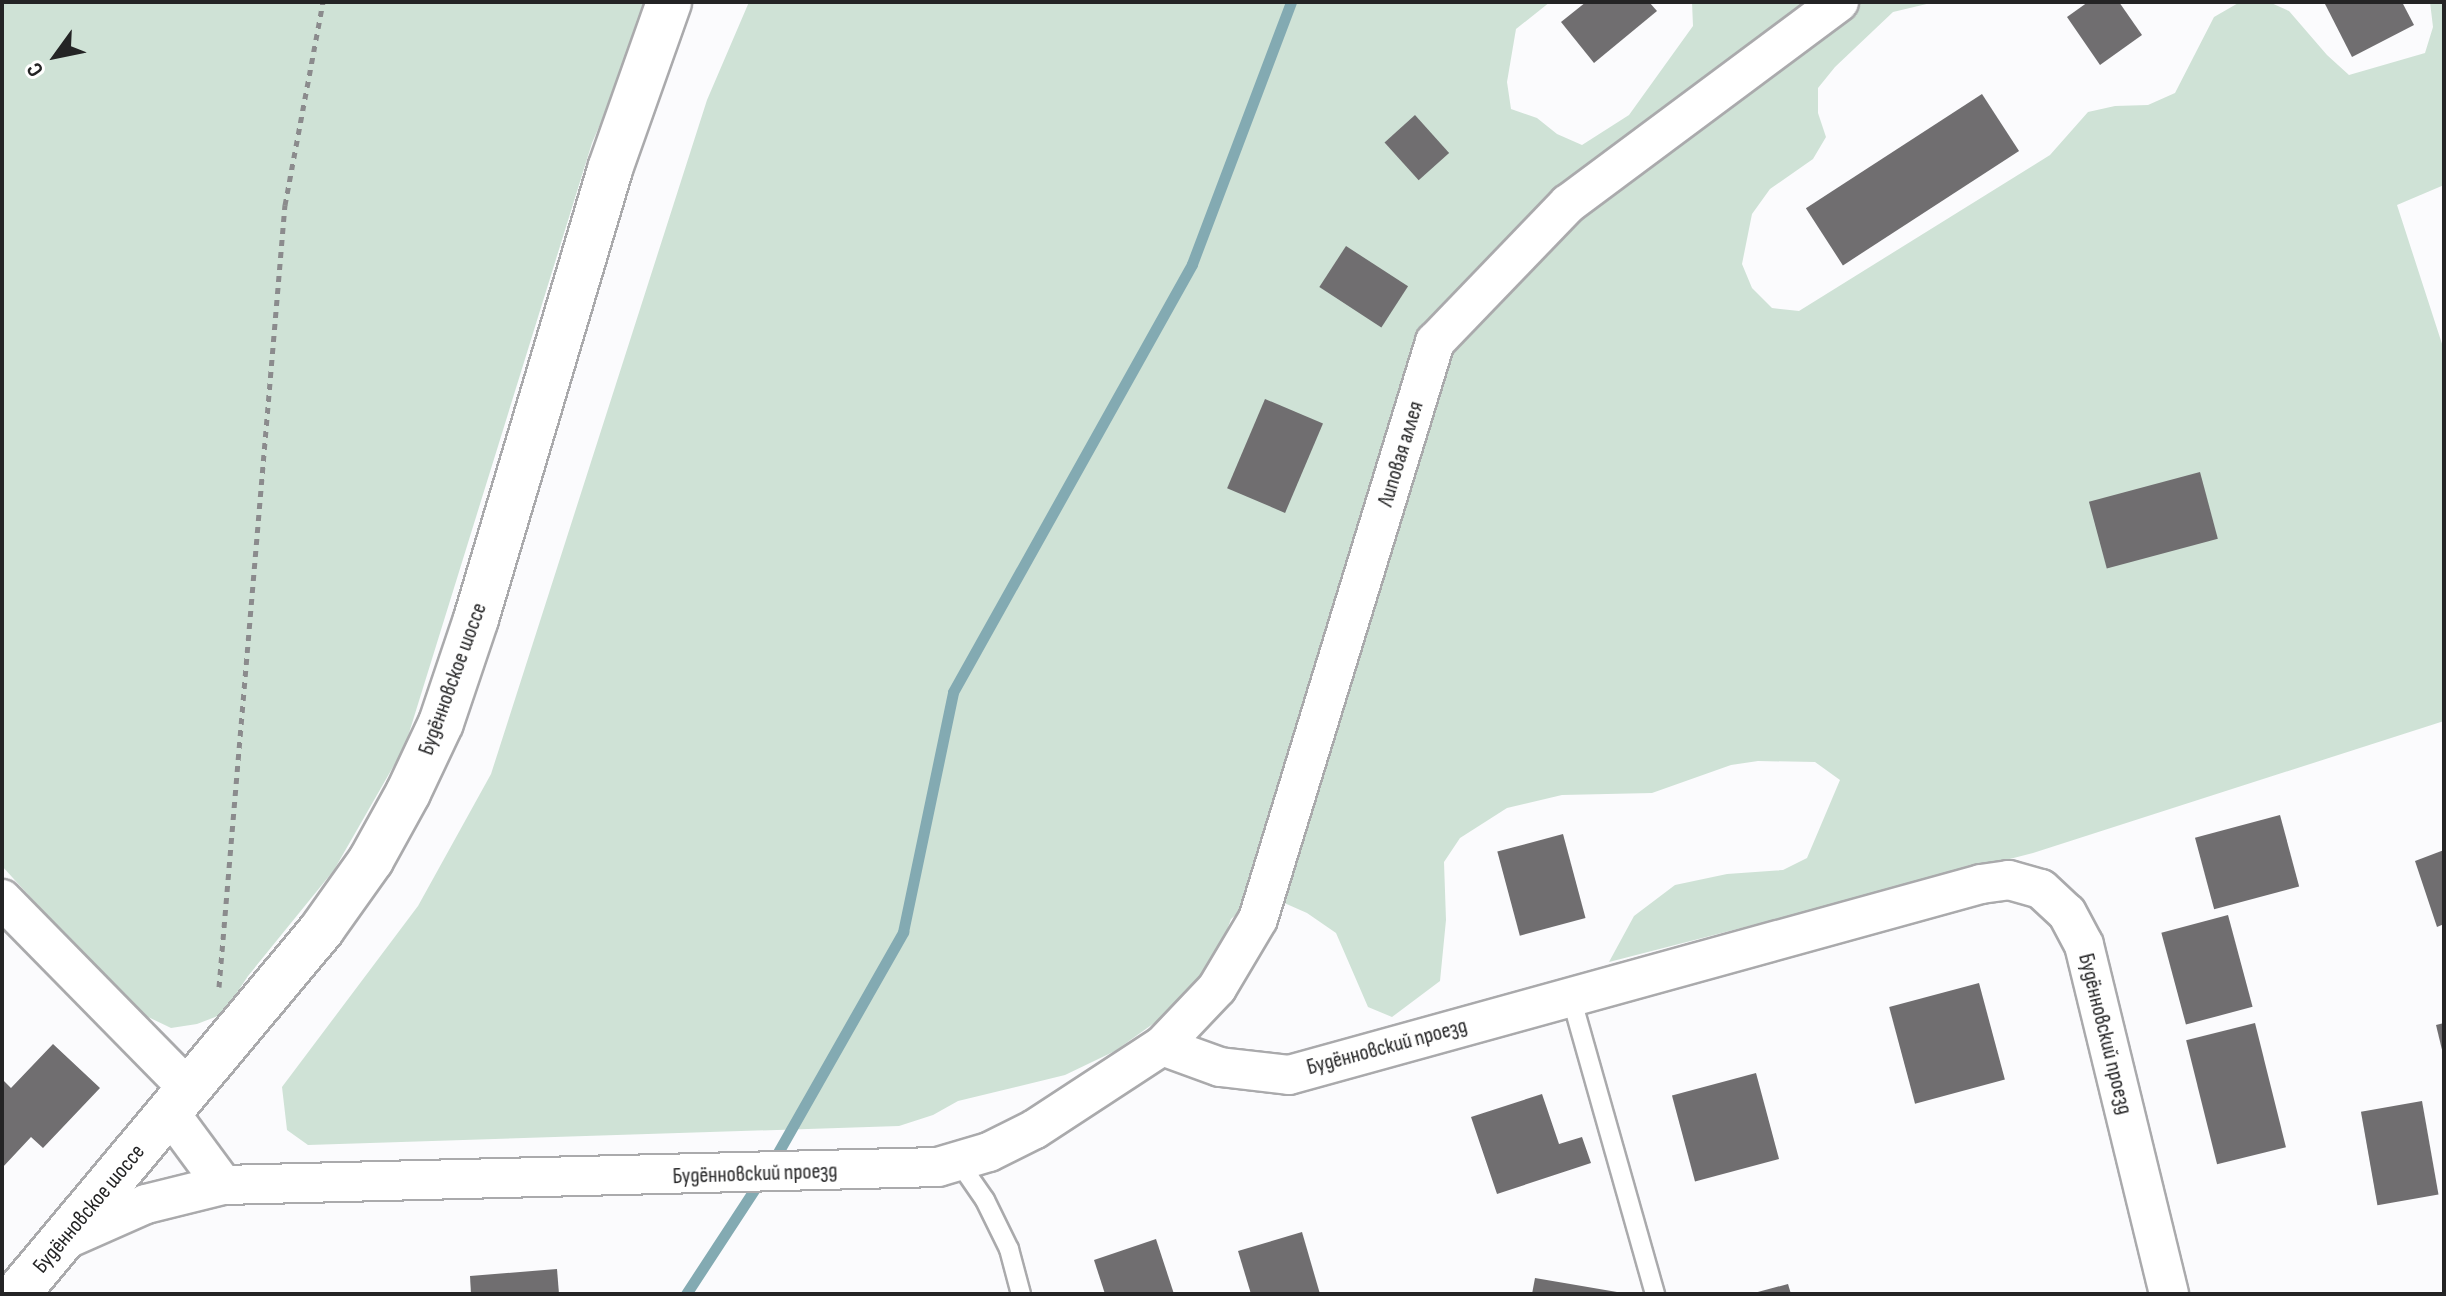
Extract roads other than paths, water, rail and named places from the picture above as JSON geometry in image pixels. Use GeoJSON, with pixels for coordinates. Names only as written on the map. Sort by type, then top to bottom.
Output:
{"type":"FeatureCollection","features":[{"type":"Feature","properties":{"kind":"main road","name":"Будённовское шоссе"},"geometry":{"type":"LineString","coordinates":[[17,1294],[322,929],[371,860],[441,723],[476,619],[610,169],[669,2]]}},
{"type":"Feature","properties":{"kind":"street","name":"Липовая аллея"},"geometry":{"type":"LineString","coordinates":[[1162,1046],[1217,988],[1258,919],[1435,342],[1568,204],[1839,2]]}},
{"type":"Feature","properties":{"kind":"street","name":"Будённовский проезд"},"geometry":{"type":"LineString","coordinates":[[62,1241],[146,1204],[223,1185],[938,1167],[989,1152],[1035,1129],[1162,1046],[1220,1067],[1289,1075],[1981,884],[2009,880],[2041,889],[2067,913],[2084,945],[2169,1294]]}},
{"type":"Feature","properties":{"kind":"street"},"geometry":{"type":"LineString","coordinates":[[2,899],[180,1102],[223,1185]]}},
{"type":"Feature","properties":{"kind":"lane"},"geometry":{"type":"LineString","coordinates":[[1571,997],[1655,1294]]}},
{"type":"Feature","properties":{"kind":"lane"},"geometry":{"type":"LineString","coordinates":[[958,1161],[985,1200],[1009,1249],[1021,1294]]}},
{"type":"Feature","properties":{"kind":"waterway"},"geometry":{"type":"LineString","coordinates":[[772,1163],[903,932],[953,692],[1192,264],[1291,2]]}},
{"type":"Feature","properties":{"kind":"waterway"},"geometry":{"type":"LineString","coordinates":[[686,1294],[760,1181]]}}]}
